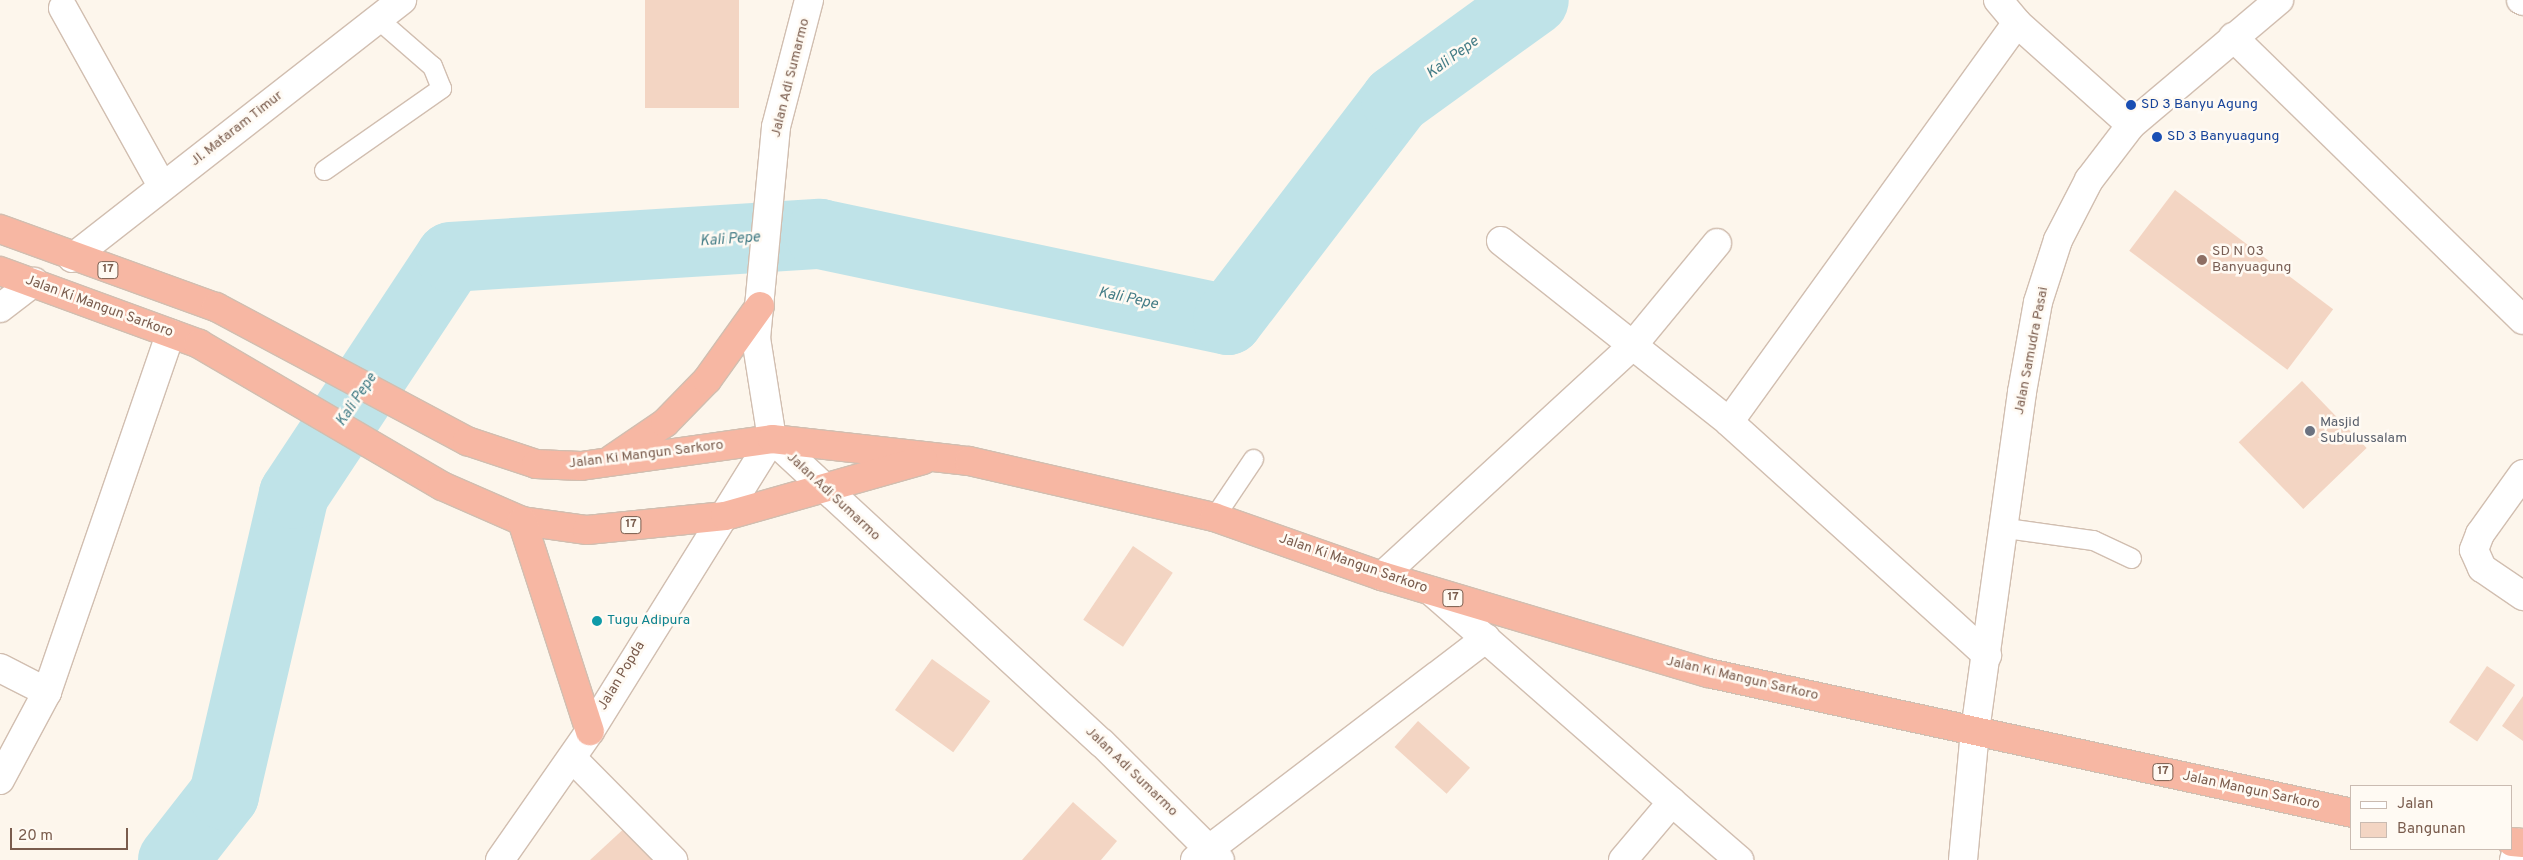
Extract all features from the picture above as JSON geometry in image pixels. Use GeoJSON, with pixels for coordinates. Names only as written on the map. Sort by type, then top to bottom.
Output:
{"type":"FeatureCollection","features":[{"type":"Feature","properties":{"kind":"highway","name":"Jalan Ki Mangun Sarkoro"},"geometry":{"type":"LineString","coordinates":[[0,229],[72,258],[216,307],[467,441],[536,464],[606,462],[772,439]]}},
{"type":"Feature","properties":{"kind":"highway","name":"Jalan Ki Mangun Sarkoro"},"geometry":{"type":"LineString","coordinates":[[0,271],[198,344],[442,486],[522,521]]}},
{"type":"Feature","properties":{"kind":"highway"},"geometry":{"type":"LineString","coordinates":[[606,462],[672,416],[706,380],[760,306]]}},
{"type":"Feature","properties":{"kind":"highway","name":"17"},"geometry":{"type":"LineString","coordinates":[[772,439],[934,457]]}},
{"type":"Feature","properties":{"kind":"highway","name":"Jalan Ki Mangun Sarkoro"},"geometry":{"type":"LineString","coordinates":[[934,457],[970,461],[1214,517],[1382,576],[1708,673],[1975,731]]}},
{"type":"Feature","properties":{"kind":"highway","name":"17"},"geometry":{"type":"LineString","coordinates":[[522,521],[587,530],[725,516],[824,490],[934,457]]}},
{"type":"Feature","properties":{"kind":"highway"},"geometry":{"type":"LineString","coordinates":[[522,521],[590,731]]}},
{"type":"Feature","properties":{"kind":"highway","name":"Jalan Mangun Sarkoro"},"geometry":{"type":"LineString","coordinates":[[1975,731],[2350,813]]}},
{"type":"Feature","properties":{"kind":"street","name":"Jl. Mataram Timur"},"geometry":{"type":"LineString","coordinates":[[72,258],[402,0]]}},
{"type":"Feature","properties":{"kind":"street","name":"Jalan Adi Sumarmo"},"geometry":{"type":"LineString","coordinates":[[809,0],[776,127],[756,338],[772,439],[824,490],[1102,742],[1208,856]]}},
{"type":"Feature","properties":{"kind":"street"},"geometry":{"type":"LineString","coordinates":[[1998,0],[2017,23],[2131,125]]}},
{"type":"Feature","properties":{"kind":"street","name":"Jalan Samudra Pasai"},"geometry":{"type":"LineString","coordinates":[[1964,860],[1975,731],[2038,302],[2058,240],[2089,180],[2131,125],[2279,0]]}},
{"type":"Feature","properties":{"kind":"street"},"geometry":{"type":"LineString","coordinates":[[64,8],[162,186]]}},
{"type":"Feature","properties":{"kind":"street"},"geometry":{"type":"LineString","coordinates":[[1729,422],[2017,23]]}},
{"type":"Feature","properties":{"kind":"street"},"geometry":{"type":"LineString","coordinates":[[2233,37],[2523,320]]}},
{"type":"Feature","properties":{"kind":"street"},"geometry":{"type":"LineString","coordinates":[[1500,241],[1729,422],[1987,655]]}},
{"type":"Feature","properties":{"kind":"street"},"geometry":{"type":"LineString","coordinates":[[1382,576],[1633,345],[1717,243]]}},
{"type":"Feature","properties":{"kind":"street"},"geometry":{"type":"LineString","coordinates":[[0,308],[34,282]]}},
{"type":"Feature","properties":{"kind":"street"},"geometry":{"type":"LineString","coordinates":[[0,780],[47,692],[170,334]]}},
{"type":"Feature","properties":{"kind":"street","name":"Jalan Popda"},"geometry":{"type":"LineString","coordinates":[[500,860],[590,731],[772,439]]}},
{"type":"Feature","properties":{"kind":"street"},"geometry":{"type":"LineString","coordinates":[[2523,474],[2480,534],[2474,550],[2482,568],[2523,596]]}},
{"type":"Feature","properties":{"kind":"street"},"geometry":{"type":"LineString","coordinates":[[1431,591],[1739,860]]}},
{"type":"Feature","properties":{"kind":"street"},"geometry":{"type":"LineString","coordinates":[[1208,856],[1486,638]]}},
{"type":"Feature","properties":{"kind":"street"},"geometry":{"type":"LineString","coordinates":[[0,668],[47,692]]}},
{"type":"Feature","properties":{"kind":"street"},"geometry":{"type":"LineString","coordinates":[[572,758],[673,860]]}},
{"type":"Feature","properties":{"kind":"street"},"geometry":{"type":"LineString","coordinates":[[1623,860],[1672,802]]}},
{"type":"Feature","properties":{"kind":"lane"},"geometry":{"type":"LineString","coordinates":[[324,170],[441,88],[432,66],[378,19]]}},
{"type":"Feature","properties":{"kind":"lane"},"geometry":{"type":"LineString","coordinates":[[1214,517],[1253,459]]}},
{"type":"Feature","properties":{"kind":"lane"},"geometry":{"type":"LineString","coordinates":[[2006,528],[2093,540],[2131,558]]}},
{"type":"Feature","properties":{"kind":"building"},"geometry":{"type":"Polygon","coordinates":[[[645,0],[739,0],[739,108],[645,108],[645,0]]]}},
{"type":"Feature","properties":{"kind":"building"},"geometry":{"type":"Polygon","coordinates":[[[2175,190],[2333,309],[2287,370],[2129,251],[2175,190]]]}},
{"type":"Feature","properties":{"kind":"building"},"geometry":{"type":"Polygon","coordinates":[[[2302,381],[2367,448],[2303,509],[2239,442],[2302,381]]]}},
{"type":"Feature","properties":{"kind":"building"},"geometry":{"type":"Polygon","coordinates":[[[1133,546],[1173,573],[1123,647],[1083,620],[1133,546]]]}},
{"type":"Feature","properties":{"kind":"building"},"geometry":{"type":"Polygon","coordinates":[[[932,659],[990,701],[953,752],[895,710],[932,659]]]}},
{"type":"Feature","properties":{"kind":"building"},"geometry":{"type":"Polygon","coordinates":[[[2487,666],[2515,685],[2477,741],[2449,722],[2487,666]]]}},
{"type":"Feature","properties":{"kind":"building"},"geometry":{"type":"Polygon","coordinates":[[[2523,696],[2523,741],[2502,726],[2523,696]]]}},
{"type":"Feature","properties":{"kind":"building"},"geometry":{"type":"Polygon","coordinates":[[[1418,721],[1470,768],[1447,794],[1395,747],[1418,721]]]}},
{"type":"Feature","properties":{"kind":"building"},"geometry":{"type":"Polygon","coordinates":[[[1073,802],[1117,841],[1101,860],[1022,860],[1073,802]]]}},
{"type":"Feature","properties":{"kind":"building"},"geometry":{"type":"Polygon","coordinates":[[[629,824],[662,860],[590,860],[629,824]]]}},
{"type":"Feature","properties":{"kind":"waterway","name":"Kali Pepe"},"geometry":{"type":"LineString","coordinates":[[173,860],[224,795],[294,494],[451,257],[820,234],[1228,320],[1396,100],[1534,0]]}},
{"type":"Feature","properties":{"kind":"place","name":"SD 3 Banyu Agung"},"geometry":{"type":"Point","coordinates":[2131,105]}},
{"type":"Feature","properties":{"kind":"place","name":"SD 3 Banyuagung"},"geometry":{"type":"Point","coordinates":[2157,137]}},
{"type":"Feature","properties":{"kind":"place","name":"SD N 03 Banyuagung"},"geometry":{"type":"Point","coordinates":[2202,260]}},
{"type":"Feature","properties":{"kind":"place","name":"Masjid Subulussalam"},"geometry":{"type":"Point","coordinates":[2310,431]}},
{"type":"Feature","properties":{"kind":"place","name":"Tugu Adipura"},"geometry":{"type":"Point","coordinates":[597,621]}}]}
